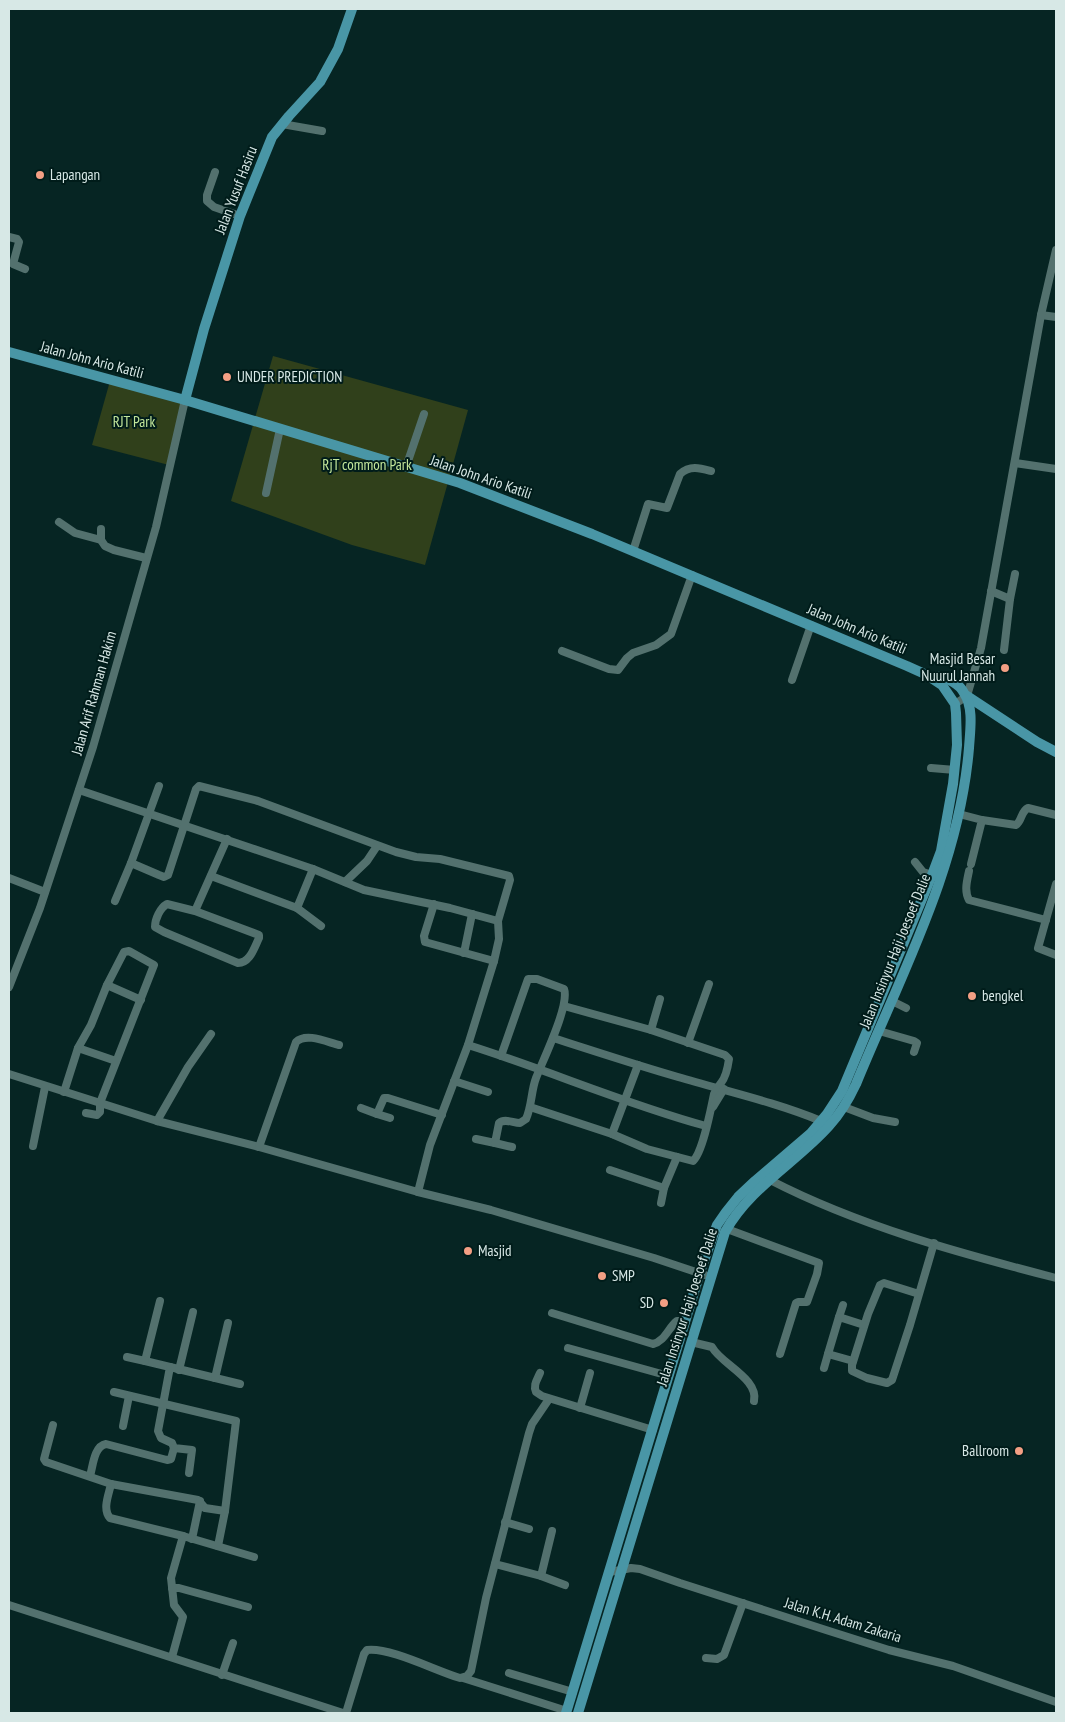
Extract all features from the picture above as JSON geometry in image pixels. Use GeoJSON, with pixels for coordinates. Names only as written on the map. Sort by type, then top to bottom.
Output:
{"type":"FeatureCollection","features":[{"type":"Feature","properties":{"kind":"main road","name":"Jalan Yusuf Hasiru"},"geometry":{"type":"LineString","coordinates":[[184,400],[204,329],[240,216],[272,138],[282,124],[320,82],[327,71],[338,50],[352,9]]}},
{"type":"Feature","properties":{"kind":"main road","name":"Jalan John Ario Katili"},"geometry":{"type":"LineString","coordinates":[[9,352],[184,400],[460,484],[633,550],[927,675],[942,685],[955,704]]}},
{"type":"Feature","properties":{"kind":"main road","name":"Jalan John Ario Katili"},"geometry":{"type":"LineString","coordinates":[[927,675],[939,677],[956,684],[967,696],[1037,742],[1056,752]]}},
{"type":"Feature","properties":{"kind":"main road","name":"Jalan Insinyur Haji Joesoef Dalie"},"geometry":{"type":"LineString","coordinates":[[578,1713],[718,1250],[727,1229],[744,1205],[817,1139],[836,1119],[844,1107],[856,1084],[919,937],[942,876],[959,814],[970,734],[970,712],[967,696]]}},
{"type":"Feature","properties":{"kind":"main road","name":"Jalan Insinyur Haji Joesoef Dalie"},"geometry":{"type":"LineString","coordinates":[[567,1712],[700,1272],[717,1225],[749,1186],[811,1133],[842,1091],[932,876],[941,851],[947,824],[955,770],[957,745],[955,704]]}},
{"type":"Feature","properties":{"kind":"street"},"geometry":{"type":"LineString","coordinates":[[282,124],[322,131]]}},
{"type":"Feature","properties":{"kind":"street"},"geometry":{"type":"LineString","coordinates":[[215,172],[207,195],[207,201],[214,207],[240,216]]}},
{"type":"Feature","properties":{"kind":"street"},"geometry":{"type":"LineString","coordinates":[[9,237],[17,239],[19,242],[13,264],[25,269]]}},
{"type":"Feature","properties":{"kind":"street"},"geometry":{"type":"LineString","coordinates":[[955,704],[967,696],[977,666],[1041,315],[1053,274],[1056,250]]}},
{"type":"Feature","properties":{"kind":"street"},"geometry":{"type":"LineString","coordinates":[[1041,315],[1056,317]]}},
{"type":"Feature","properties":{"kind":"street","name":"Jalan Arif Rahman Hakim"},"geometry":{"type":"LineString","coordinates":[[9,987],[45,892],[93,747],[156,527],[184,400]]}},
{"type":"Feature","properties":{"kind":"street"},"geometry":{"type":"LineString","coordinates":[[406,467],[424,414]]}},
{"type":"Feature","properties":{"kind":"street"},"geometry":{"type":"LineString","coordinates":[[266,493],[280,430]]}},
{"type":"Feature","properties":{"kind":"street"},"geometry":{"type":"LineString","coordinates":[[1015,462],[1056,469]]}},
{"type":"Feature","properties":{"kind":"street"},"geometry":{"type":"LineString","coordinates":[[633,550],[648,504],[667,508],[680,474],[684,470],[696,468],[711,472]]}},
{"type":"Feature","properties":{"kind":"street"},"geometry":{"type":"LineString","coordinates":[[59,522],[75,533],[101,540]]}},
{"type":"Feature","properties":{"kind":"street"},"geometry":{"type":"LineString","coordinates":[[101,529],[101,540],[105,546],[146,558]]}},
{"type":"Feature","properties":{"kind":"street"},"geometry":{"type":"LineString","coordinates":[[1004,650],[1015,574]]}},
{"type":"Feature","properties":{"kind":"street"},"geometry":{"type":"LineString","coordinates":[[562,651],[609,670],[618,670],[633,653],[656,645],[671,634],[692,575]]}},
{"type":"Feature","properties":{"kind":"street"},"geometry":{"type":"LineString","coordinates":[[991,591],[1010,599]]}},
{"type":"Feature","properties":{"kind":"street"},"geometry":{"type":"LineString","coordinates":[[792,680],[811,625]]}},
{"type":"Feature","properties":{"kind":"street"},"geometry":{"type":"LineString","coordinates":[[931,768],[955,770]]}},
{"type":"Feature","properties":{"kind":"street"},"geometry":{"type":"LineString","coordinates":[[115,901],[131,863],[158,786]]}},
{"type":"Feature","properties":{"kind":"street"},"geometry":{"type":"LineString","coordinates":[[131,863],[159,875],[166,876],[170,872],[196,789],[201,786],[258,801],[351,834],[377,846],[416,858],[440,859],[509,876],[510,880],[498,921],[499,939],[494,961],[468,1045],[426,1158],[418,1192]]}},
{"type":"Feature","properties":{"kind":"street"},"geometry":{"type":"LineString","coordinates":[[79,790],[313,869],[364,890],[434,904],[498,921]]}},
{"type":"Feature","properties":{"kind":"street"},"geometry":{"type":"LineString","coordinates":[[959,814],[982,820],[1016,825],[1028,808],[1056,815]]}},
{"type":"Feature","properties":{"kind":"street"},"geometry":{"type":"LineString","coordinates":[[982,820],[966,887],[970,900],[1046,920]]}},
{"type":"Feature","properties":{"kind":"street"},"geometry":{"type":"LineString","coordinates":[[195,911],[227,839]]}},
{"type":"Feature","properties":{"kind":"street"},"geometry":{"type":"LineString","coordinates":[[345,882],[367,861],[377,846]]}},
{"type":"Feature","properties":{"kind":"street"},"geometry":{"type":"LineString","coordinates":[[915,862],[923,872],[932,876]]}},
{"type":"Feature","properties":{"kind":"street"},"geometry":{"type":"LineString","coordinates":[[298,908],[313,869]]}},
{"type":"Feature","properties":{"kind":"street"},"geometry":{"type":"LineString","coordinates":[[211,876],[298,908],[322,926]]}},
{"type":"Feature","properties":{"kind":"street"},"geometry":{"type":"LineString","coordinates":[[9,878],[45,892]]}},
{"type":"Feature","properties":{"kind":"street"},"geometry":{"type":"LineString","coordinates":[[1056,884],[1038,948],[1056,955]]}},
{"type":"Feature","properties":{"kind":"street"},"geometry":{"type":"LineString","coordinates":[[167,904],[195,911],[259,935],[248,959],[238,963],[155,927],[158,916],[167,904]]}},
{"type":"Feature","properties":{"kind":"street"},"geometry":{"type":"LineString","coordinates":[[434,904],[424,936],[424,942],[494,961]]}},
{"type":"Feature","properties":{"kind":"street"},"geometry":{"type":"LineString","coordinates":[[464,953],[472,914]]}},
{"type":"Feature","properties":{"kind":"street"},"geometry":{"type":"LineString","coordinates":[[64,1092],[78,1048],[91,1025],[107,985],[124,952],[129,951],[154,965],[100,1103],[100,1112],[97,1115],[86,1113]]}},
{"type":"Feature","properties":{"kind":"street"},"geometry":{"type":"LineString","coordinates":[[495,1144],[499,1123],[503,1120],[516,1123],[523,1122],[526,1119],[532,1090],[564,1006],[566,994],[562,988],[537,979],[528,979],[502,1056]]}},
{"type":"Feature","properties":{"kind":"street"},"geometry":{"type":"LineString","coordinates":[[688,1043],[709,984]]}},
{"type":"Feature","properties":{"kind":"street"},"geometry":{"type":"LineString","coordinates":[[107,985],[141,1000]]}},
{"type":"Feature","properties":{"kind":"street"},"geometry":{"type":"LineString","coordinates":[[650,1030],[660,999]]}},
{"type":"Feature","properties":{"kind":"street"},"geometry":{"type":"LineString","coordinates":[[892,1001],[906,1008]]}},
{"type":"Feature","properties":{"kind":"street"},"geometry":{"type":"LineString","coordinates":[[530,1107],[612,1134],[646,1149],[694,1160],[710,1111],[721,1088],[729,1059],[725,1055],[650,1030],[564,1006]]}},
{"type":"Feature","properties":{"kind":"street"},"geometry":{"type":"LineString","coordinates":[[879,1031],[914,1041],[917,1043],[914,1052]]}},
{"type":"Feature","properties":{"kind":"street"},"geometry":{"type":"LineString","coordinates":[[157,1121],[188,1067],[211,1034]]}},
{"type":"Feature","properties":{"kind":"street"},"geometry":{"type":"LineString","coordinates":[[259,1147],[299,1038],[307,1037],[339,1045]]}},
{"type":"Feature","properties":{"kind":"street"},"geometry":{"type":"LineString","coordinates":[[553,1038],[638,1065],[721,1088],[821,1121]]}},
{"type":"Feature","properties":{"kind":"street"},"geometry":{"type":"LineString","coordinates":[[468,1045],[625,1101],[706,1126]]}},
{"type":"Feature","properties":{"kind":"street"},"geometry":{"type":"LineString","coordinates":[[78,1048],[116,1061]]}},
{"type":"Feature","properties":{"kind":"street"},"geometry":{"type":"LineString","coordinates":[[612,1134],[638,1065]]}},
{"type":"Feature","properties":{"kind":"street"},"geometry":{"type":"LineString","coordinates":[[9,1074],[157,1121],[490,1210],[700,1272],[711,1278]]}},
{"type":"Feature","properties":{"kind":"street"},"geometry":{"type":"LineString","coordinates":[[454,1081],[488,1092]]}},
{"type":"Feature","properties":{"kind":"street"},"geometry":{"type":"LineString","coordinates":[[33,1146],[45,1086]]}},
{"type":"Feature","properties":{"kind":"street"},"geometry":{"type":"LineString","coordinates":[[377,1114],[382,1100],[385,1098],[442,1115]]}},
{"type":"Feature","properties":{"kind":"street"},"geometry":{"type":"LineString","coordinates":[[844,1107],[874,1118],[895,1122]]}},
{"type":"Feature","properties":{"kind":"street"},"geometry":{"type":"LineString","coordinates":[[361,1108],[390,1118]]}},
{"type":"Feature","properties":{"kind":"street"},"geometry":{"type":"LineString","coordinates":[[476,1139],[512,1147]]}},
{"type":"Feature","properties":{"kind":"street"},"geometry":{"type":"LineString","coordinates":[[661,1203],[664,1188],[676,1157]]}},
{"type":"Feature","properties":{"kind":"street"},"geometry":{"type":"LineString","coordinates":[[610,1170],[664,1188]]}},
{"type":"Feature","properties":{"kind":"street"},"geometry":{"type":"LineString","coordinates":[[770,1180],[804,1197],[898,1232],[1056,1278]]}},
{"type":"Feature","properties":{"kind":"street"},"geometry":{"type":"LineString","coordinates":[[727,1229],[819,1263],[815,1280],[806,1302],[798,1302],[796,1304],[780,1354]]}},
{"type":"Feature","properties":{"kind":"street"},"geometry":{"type":"LineString","coordinates":[[919,1294],[882,1283],[877,1289],[864,1325],[853,1361],[852,1371],[867,1378],[887,1383],[891,1382],[901,1355],[919,1294],[934,1243]]}},
{"type":"Feature","properties":{"kind":"street"},"geometry":{"type":"LineString","coordinates":[[145,1360],[160,1301]]}},
{"type":"Feature","properties":{"kind":"street"},"geometry":{"type":"LineString","coordinates":[[824,1368],[843,1305]]}},
{"type":"Feature","properties":{"kind":"street"},"geometry":{"type":"LineString","coordinates":[[179,1370],[193,1312]]}},
{"type":"Feature","properties":{"kind":"street"},"geometry":{"type":"LineString","coordinates":[[552,1312],[653,1344],[658,1343],[665,1336],[677,1320],[686,1321]]}},
{"type":"Feature","properties":{"kind":"street"},"geometry":{"type":"LineString","coordinates":[[839,1317],[864,1325]]}},
{"type":"Feature","properties":{"kind":"street"},"geometry":{"type":"LineString","coordinates":[[215,1378],[228,1323]]}},
{"type":"Feature","properties":{"kind":"street"},"geometry":{"type":"LineString","coordinates":[[691,1342],[712,1347],[719,1357],[736,1369],[754,1389],[754,1401]]}},
{"type":"Feature","properties":{"kind":"street"},"geometry":{"type":"LineString","coordinates":[[568,1348],[669,1376]]}},
{"type":"Feature","properties":{"kind":"street"},"geometry":{"type":"LineString","coordinates":[[828,1354],[853,1361]]}},
{"type":"Feature","properties":{"kind":"street"},"geometry":{"type":"LineString","coordinates":[[127,1357],[240,1384]]}},
{"type":"Feature","properties":{"kind":"street"},"geometry":{"type":"LineString","coordinates":[[90,1476],[98,1450],[102,1445],[106,1444],[167,1460],[171,1459],[174,1448],[171,1442],[158,1434],[170,1367]]}},
{"type":"Feature","properties":{"kind":"street"},"geometry":{"type":"LineString","coordinates":[[540,1373],[535,1390],[549,1400],[653,1430]]}},
{"type":"Feature","properties":{"kind":"street"},"geometry":{"type":"LineString","coordinates":[[580,1408],[590,1373]]}},
{"type":"Feature","properties":{"kind":"street"},"geometry":{"type":"LineString","coordinates":[[114,1392],[236,1422],[225,1510],[218,1546]]}},
{"type":"Feature","properties":{"kind":"street"},"geometry":{"type":"LineString","coordinates":[[123,1426],[129,1396]]}},
{"type":"Feature","properties":{"kind":"street"},"geometry":{"type":"LineString","coordinates":[[463,1678],[471,1671],[495,1564],[532,1424],[549,1400]]}},
{"type":"Feature","properties":{"kind":"street"},"geometry":{"type":"LineString","coordinates":[[53,1425],[45,1461],[111,1484],[171,1496],[186,1497],[200,1502],[205,1508],[225,1510]]}},
{"type":"Feature","properties":{"kind":"street"},"geometry":{"type":"LineString","coordinates":[[174,1448],[192,1450],[189,1473]]}},
{"type":"Feature","properties":{"kind":"street"},"geometry":{"type":"LineString","coordinates":[[111,1484],[106,1510],[110,1518],[183,1536],[254,1557]]}},
{"type":"Feature","properties":{"kind":"street"},"geometry":{"type":"LineString","coordinates":[[192,1539],[200,1502]]}},
{"type":"Feature","properties":{"kind":"street"},"geometry":{"type":"LineString","coordinates":[[506,1522],[529,1529]]}},
{"type":"Feature","properties":{"kind":"street"},"geometry":{"type":"LineString","coordinates":[[541,1576],[552,1531]]}},
{"type":"Feature","properties":{"kind":"street"},"geometry":{"type":"LineString","coordinates":[[172,1657],[183,1617],[175,1608],[172,1588],[173,1571],[183,1536]]}},
{"type":"Feature","properties":{"kind":"street"},"geometry":{"type":"LineString","coordinates":[[495,1564],[541,1576],[565,1585]]}},
{"type":"Feature","properties":{"kind":"street","name":"Jalan K.H. Adam Zakaria"},"geometry":{"type":"LineString","coordinates":[[610,1572],[640,1568],[680,1584],[880,1647],[953,1666],[1056,1702]]}},
{"type":"Feature","properties":{"kind":"street"},"geometry":{"type":"LineString","coordinates":[[172,1588],[179,1588],[248,1606]]}},
{"type":"Feature","properties":{"kind":"street"},"geometry":{"type":"LineString","coordinates":[[706,1658],[717,1659],[724,1655],[742,1603]]}},
{"type":"Feature","properties":{"kind":"street"},"geometry":{"type":"LineString","coordinates":[[9,1605],[344,1713],[364,1654],[367,1650],[374,1649],[567,1712]]}},
{"type":"Feature","properties":{"kind":"street"},"geometry":{"type":"LineString","coordinates":[[222,1675],[233,1643]]}},
{"type":"Feature","properties":{"kind":"street"},"geometry":{"type":"LineString","coordinates":[[509,1673],[573,1692]]}},
{"type":"Feature","properties":{"kind":"green space","name":"RjT common Park"},"geometry":{"type":"Polygon","coordinates":[[[273,356],[468,410],[425,565],[352,545],[231,501],[273,356]]]}},
{"type":"Feature","properties":{"kind":"green space","name":"RJT Park"},"geometry":{"type":"Polygon","coordinates":[[[110,381],[184,402],[169,465],[92,445],[110,381]]]}},
{"type":"Feature","properties":{"kind":"place","name":"Lapangan"},"geometry":{"type":"Point","coordinates":[40,175]}},
{"type":"Feature","properties":{"kind":"place","name":"UNDER PREDICTION"},"geometry":{"type":"Point","coordinates":[227,377]}},
{"type":"Feature","properties":{"kind":"place","name":"Masjid Besar Nuurul Jannah"},"geometry":{"type":"Point","coordinates":[1005,668]}},
{"type":"Feature","properties":{"kind":"place","name":"bengkel"},"geometry":{"type":"Point","coordinates":[972,996]}},
{"type":"Feature","properties":{"kind":"place","name":"Masjid"},"geometry":{"type":"Point","coordinates":[468,1251]}},
{"type":"Feature","properties":{"kind":"place","name":"SMP"},"geometry":{"type":"Point","coordinates":[602,1276]}},
{"type":"Feature","properties":{"kind":"place","name":"SD"},"geometry":{"type":"Point","coordinates":[664,1303]}},
{"type":"Feature","properties":{"kind":"place","name":"Ballroom"},"geometry":{"type":"Point","coordinates":[1019,1451]}}]}
